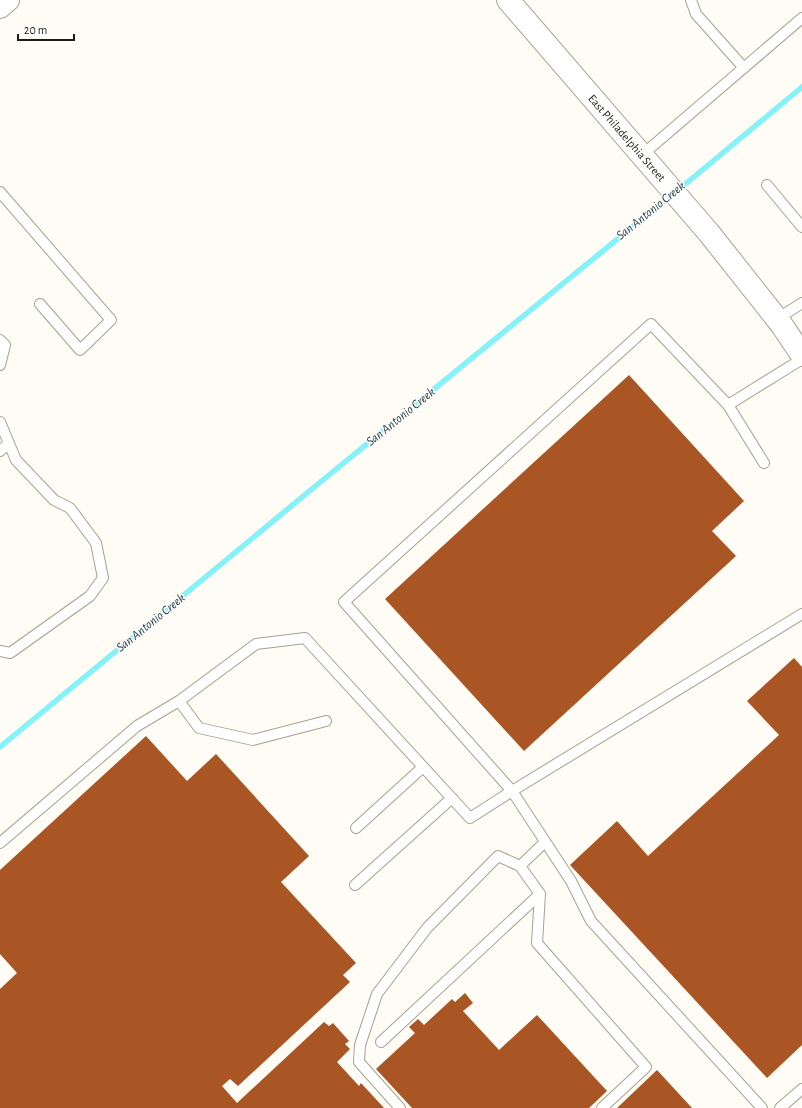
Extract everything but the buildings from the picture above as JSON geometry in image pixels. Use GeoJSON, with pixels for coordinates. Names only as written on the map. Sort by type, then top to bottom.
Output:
{"type":"FeatureCollection","features":[{"type":"Feature","properties":{"kind":"street"},"geometry":{"type":"LineString","coordinates":[[0,7],[8,0]]}},
{"type":"Feature","properties":{"kind":"street","name":"East Philadelphia Street"},"geometry":{"type":"LineString","coordinates":[[508,0],[709,232],[777,319],[802,355]]}},
{"type":"Feature","properties":{"kind":"lane"},"geometry":{"type":"LineString","coordinates":[[691,0],[696,14],[744,68]]}},
{"type":"Feature","properties":{"kind":"lane"},"geometry":{"type":"LineString","coordinates":[[642,156],[802,18]]}},
{"type":"Feature","properties":{"kind":"lane"},"geometry":{"type":"LineString","coordinates":[[767,185],[802,227]]}},
{"type":"Feature","properties":{"kind":"lane"},"geometry":{"type":"LineString","coordinates":[[0,192],[111,320],[80,350],[40,304]]}},
{"type":"Feature","properties":{"kind":"lane"},"geometry":{"type":"LineString","coordinates":[[777,319],[802,303]]}},
{"type":"Feature","properties":{"kind":"lane"},"geometry":{"type":"LineString","coordinates":[[762,1108],[591,921],[571,881],[512,791],[344,602],[651,324],[728,405],[764,463]]}},
{"type":"Feature","properties":{"kind":"lane"},"geometry":{"type":"LineString","coordinates":[[0,340],[5,345],[0,365]]}},
{"type":"Feature","properties":{"kind":"lane"},"geometry":{"type":"LineString","coordinates":[[728,405],[802,359]]}},
{"type":"Feature","properties":{"kind":"lane"},"geometry":{"type":"LineString","coordinates":[[0,422],[16,460],[54,500],[70,508],[96,543],[103,578],[90,596],[10,653],[0,651]]}},
{"type":"Feature","properties":{"kind":"lane"},"geometry":{"type":"LineString","coordinates":[[0,451],[9,443]]}},
{"type":"Feature","properties":{"kind":"lane"},"geometry":{"type":"LineString","coordinates":[[0,844],[137,726],[179,701],[256,644],[305,638],[470,818],[802,614]]}},
{"type":"Feature","properties":{"kind":"lane"},"geometry":{"type":"LineString","coordinates":[[179,701],[199,728],[253,740],[326,721]]}},
{"type":"Feature","properties":{"kind":"lane"},"geometry":{"type":"LineString","coordinates":[[356,828],[423,767]]}},
{"type":"Feature","properties":{"kind":"lane"},"geometry":{"type":"LineString","coordinates":[[355,886],[452,798]]}},
{"type":"Feature","properties":{"kind":"lane"},"geometry":{"type":"LineString","coordinates":[[520,866],[545,842]]}},
{"type":"Feature","properties":{"kind":"lane"},"geometry":{"type":"LineString","coordinates":[[400,1108],[358,1062],[360,1046],[377,994],[427,928],[498,856],[520,866],[540,894],[537,943],[646,1067],[602,1108]]}},
{"type":"Feature","properties":{"kind":"lane"},"geometry":{"type":"LineString","coordinates":[[381,1042],[540,894]]}},
{"type":"Feature","properties":{"kind":"lane"},"geometry":{"type":"LineString","coordinates":[[780,1108],[802,1089]]}},
{"type":"Feature","properties":{"kind":"waterway","name":"San Antonio Creek"},"geometry":{"type":"LineString","coordinates":[[677,191],[802,87]]}},
{"type":"Feature","properties":{"kind":"waterway","name":"San Antonio Creek"},"geometry":{"type":"LineString","coordinates":[[0,747],[670,196]]}}]}
